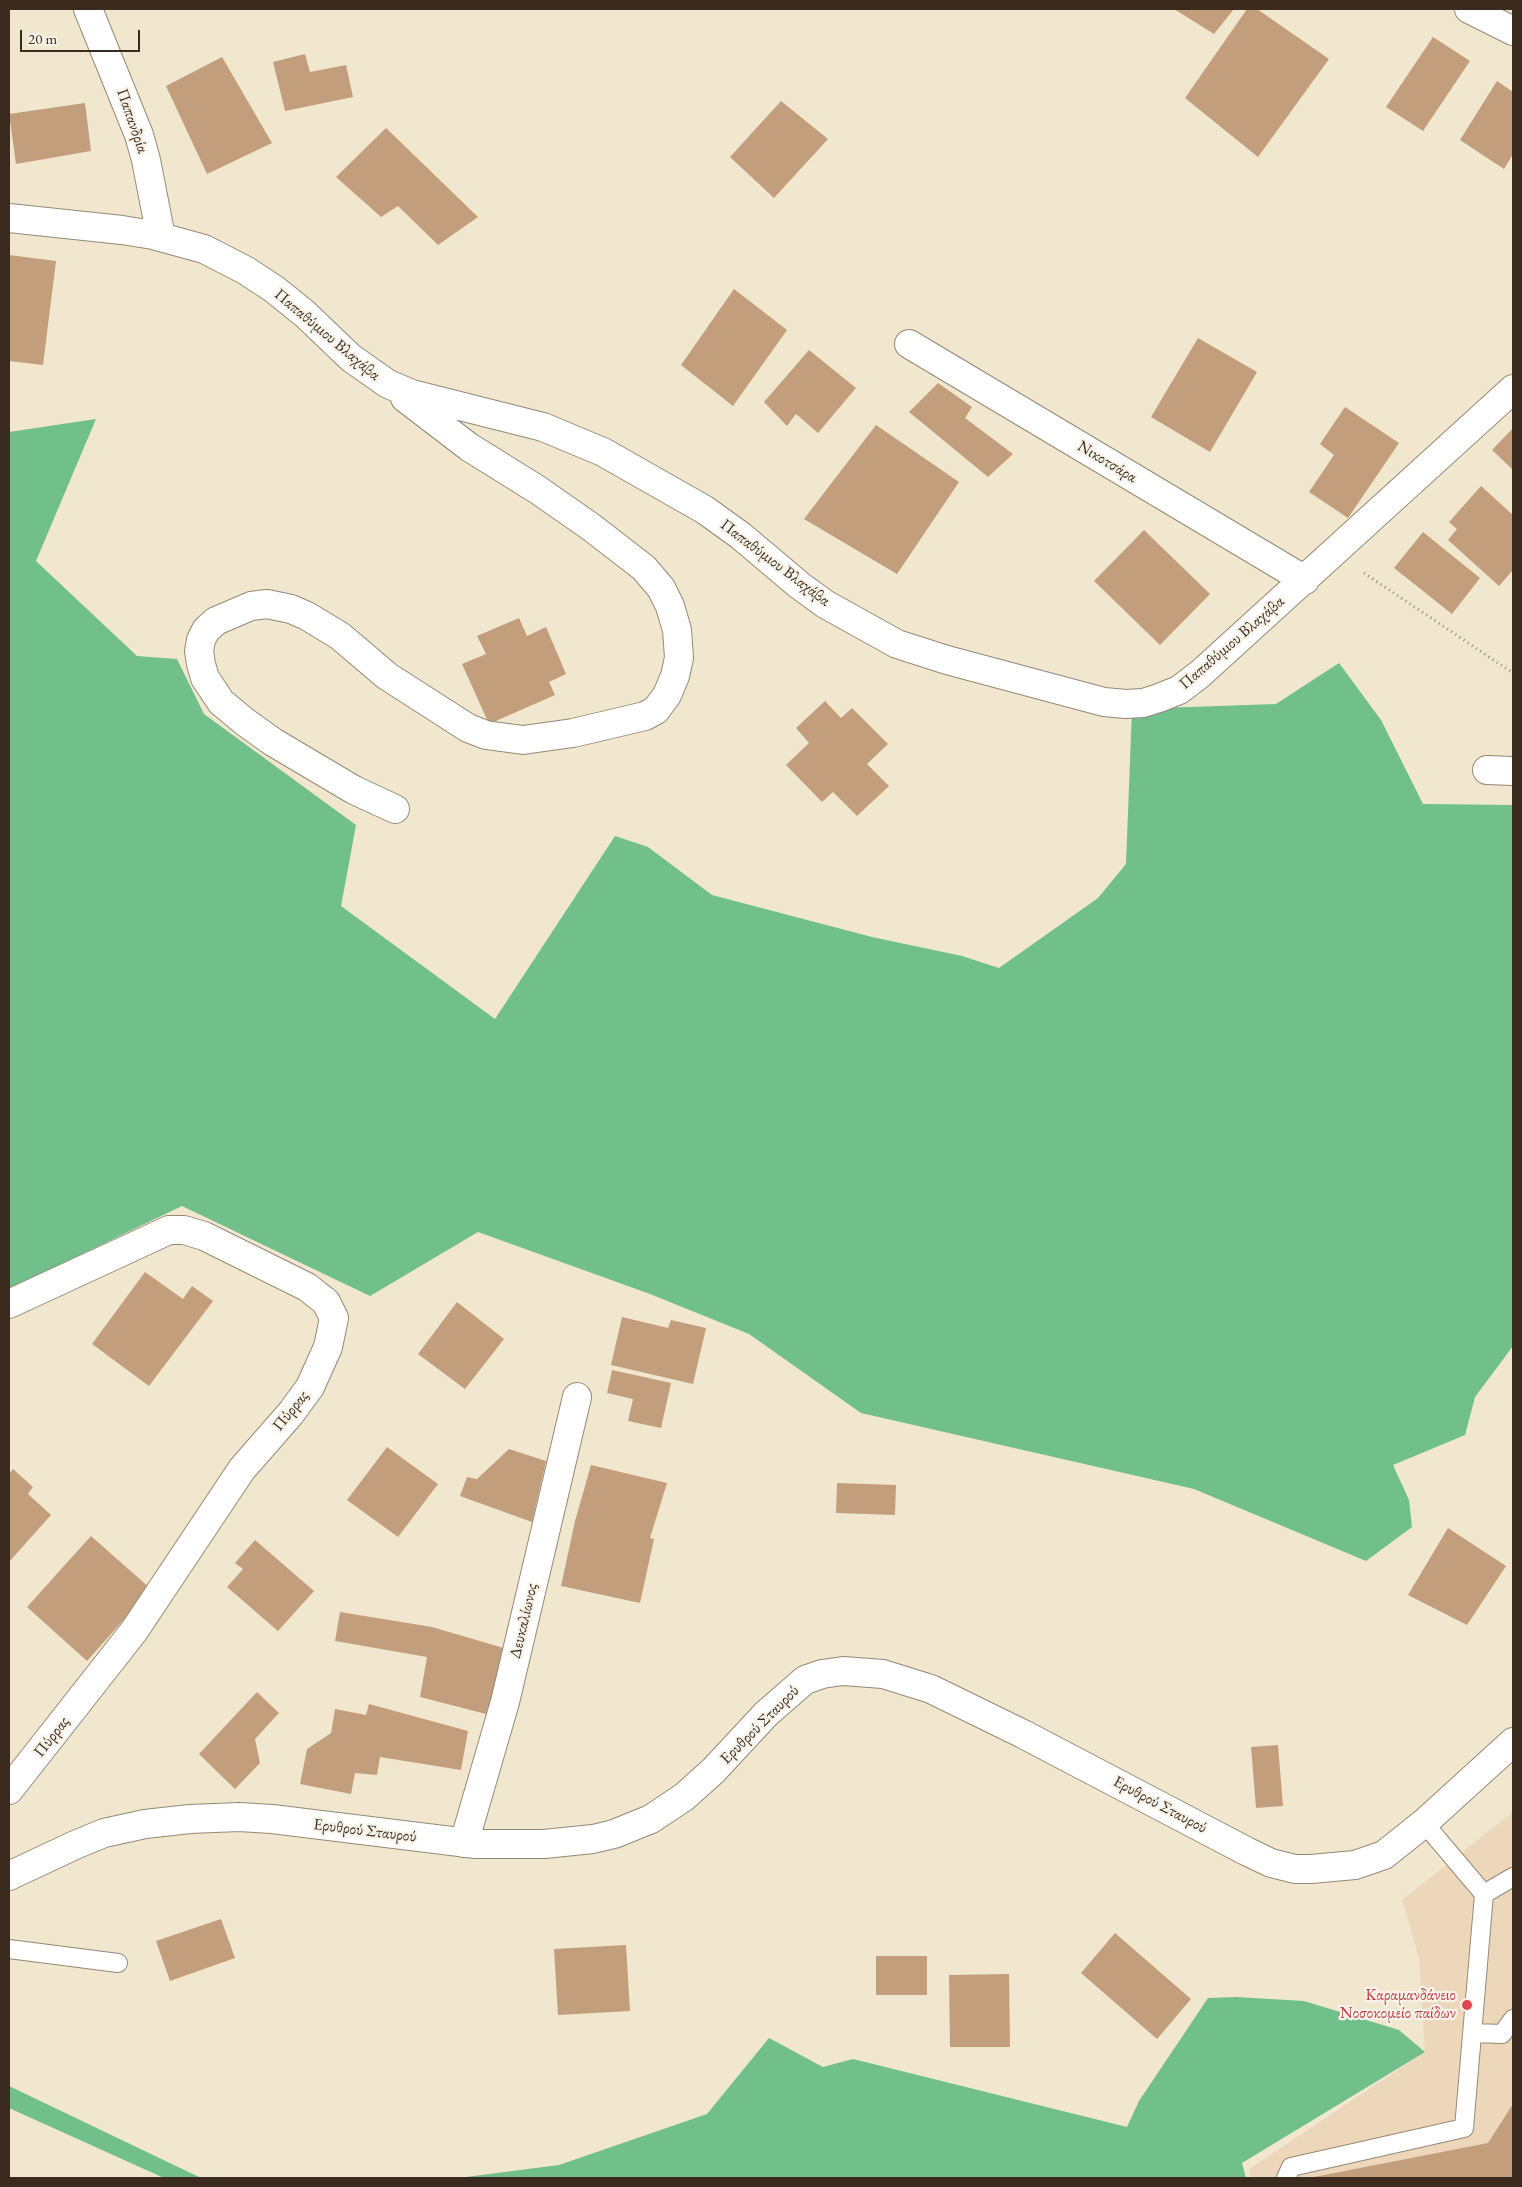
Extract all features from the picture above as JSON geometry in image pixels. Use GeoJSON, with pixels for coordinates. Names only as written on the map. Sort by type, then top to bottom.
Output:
{"type":"FeatureCollection","features":[{"type":"Feature","properties":{"kind":"street","name":"Παπανδρία"},"geometry":{"type":"LineString","coordinates":[[88,9],[139,134],[161,237]]}},
{"type":"Feature","properties":{"kind":"street"},"geometry":{"type":"LineString","coordinates":[[1469,9],[1513,31]]}},
{"type":"Feature","properties":{"kind":"street","name":"Παπαθύμιου Βλαχάβα"},"geometry":{"type":"LineString","coordinates":[[9,218],[86,224],[161,237],[204,248],[245,270],[274,289],[305,314],[351,358],[388,384],[412,394],[543,427],[603,452],[705,510],[741,536],[799,585],[825,604],[897,644],[947,660],[1104,702],[1143,703],[1179,690],[1200,674],[1335,553],[1424,468],[1513,389]]}},
{"type":"Feature","properties":{"kind":"street","name":"Νικοτσάρα"},"geometry":{"type":"LineString","coordinates":[[909,344],[1305,580]]}},
{"type":"Feature","properties":{"kind":"street"},"geometry":{"type":"LineString","coordinates":[[388,384],[469,447],[538,490],[644,568],[653,577],[667,600],[676,622],[679,639],[679,658],[675,676],[667,695],[656,710],[640,719],[548,738],[523,740],[486,735],[468,728],[387,676],[340,636],[307,616],[290,609],[267,604],[250,606],[216,621],[206,630],[201,640],[199,651],[201,664],[205,678],[221,702],[273,742],[354,790],[395,809]]}},
{"type":"Feature","properties":{"kind":"street","name":"Πύρρας"},"geometry":{"type":"LineString","coordinates":[[9,1304],[157,1234],[169,1230],[184,1230],[204,1236],[307,1287],[329,1306],[334,1318],[334,1326],[325,1355],[310,1387],[291,1413],[242,1470],[134,1631],[9,1790]]}},
{"type":"Feature","properties":{"kind":"street","name":"Δευκαλίωνος"},"geometry":{"type":"LineString","coordinates":[[464,1843],[505,1702],[577,1397]]}},
{"type":"Feature","properties":{"kind":"street","name":"Ερυθρού Σταυρού"},"geometry":{"type":"LineString","coordinates":[[9,1876],[104,1833],[145,1824],[190,1819],[239,1817],[272,1819],[464,1843],[544,1844],[607,1836],[634,1827],[662,1813],[691,1792],[766,1714],[805,1680],[822,1674],[844,1671],[883,1674],[931,1689],[1023,1734],[1271,1863],[1295,1869],[1367,1863],[1389,1852],[1424,1823],[1513,1742]]}},
{"type":"Feature","properties":{"kind":"lane"},"geometry":{"type":"LineString","coordinates":[[1286,2178],[1291,2167],[1464,2128],[1484,1894],[1424,1823]]}},
{"type":"Feature","properties":{"kind":"lane"},"geometry":{"type":"LineString","coordinates":[[1484,1894],[1513,1877]]}},
{"type":"Feature","properties":{"kind":"lane"},"geometry":{"type":"LineString","coordinates":[[9,1949],[118,1963]]}},
{"type":"Feature","properties":{"kind":"lane"},"geometry":{"type":"LineString","coordinates":[[1473,2033],[1502,2034],[1513,2019]]}},
{"type":"Feature","properties":{"kind":"path"},"geometry":{"type":"LineString","coordinates":[[1335,553],[1513,673]]}},
{"type":"Feature","properties":{"kind":"shaded area","name":"Καραμανδάνειο Νοσοκομείο παίδων"},"geometry":{"type":"Polygon","coordinates":[[[1513,1812],[1513,2178],[1251,2178],[1249,2169],[1425,2052],[1419,1958],[1402,1900],[1513,1812]]]}},
{"type":"Feature","properties":{"kind":"green space"},"geometry":{"type":"Polygon","coordinates":[[[96,419],[36,561],[137,656],[177,659],[204,714],[356,825],[341,906],[495,1019],[615,836],[648,847],[712,895],[872,937],[962,956],[999,968],[1098,898],[1126,864],[1132,709],[1276,704],[1339,663],[1381,720],[1423,804],[1513,805],[1513,1346],[1475,1397],[1465,1435],[1393,1465],[1409,1500],[1412,1527],[1366,1561],[1194,1489],[861,1413],[749,1334],[650,1294],[478,1232],[370,1296],[182,1206],[9,1289],[9,432],[96,419]]]}},
{"type":"Feature","properties":{"kind":"green space"},"geometry":{"type":"Polygon","coordinates":[[[1236,1997],[1304,2001],[1399,2030],[1425,2052],[1242,2163],[1246,2178],[458,2178],[559,2165],[707,2114],[769,2038],[823,2067],[853,2059],[1127,2127],[1139,2101],[1208,1998],[1236,1997]]]}},
{"type":"Feature","properties":{"kind":"green space"},"geometry":{"type":"Polygon","coordinates":[[[9,2086],[201,2178],[164,2178],[9,2108],[9,2086]]]}},
{"type":"Feature","properties":{"kind":"building"},"geometry":{"type":"Polygon","coordinates":[[[1174,9],[1234,9],[1214,34],[1174,9]]]}},
{"type":"Feature","properties":{"kind":"building"},"geometry":{"type":"Polygon","coordinates":[[[1247,9],[1257,9],[1329,59],[1258,157],[1185,98],[1247,9]]]}},
{"type":"Feature","properties":{"kind":"building"},"geometry":{"type":"Polygon","coordinates":[[[1433,37],[1470,61],[1423,131],[1386,107],[1433,37]]]}},
{"type":"Feature","properties":{"kind":"building"},"geometry":{"type":"Polygon","coordinates":[[[305,54],[310,72],[346,65],[353,97],[285,111],[273,62],[305,54]]]}},
{"type":"Feature","properties":{"kind":"building"},"geometry":{"type":"Polygon","coordinates":[[[222,57],[272,143],[207,174],[166,86],[222,57]]]}},
{"type":"Feature","properties":{"kind":"building"},"geometry":{"type":"Polygon","coordinates":[[[1497,81],[1513,92],[1513,154],[1504,169],[1460,140],[1497,81]]]}},
{"type":"Feature","properties":{"kind":"building"},"geometry":{"type":"Polygon","coordinates":[[[781,101],[828,139],[774,198],[730,157],[781,101]]]}},
{"type":"Feature","properties":{"kind":"building"},"geometry":{"type":"Polygon","coordinates":[[[85,103],[91,151],[16,164],[9,114],[85,103]]]}},
{"type":"Feature","properties":{"kind":"building"},"geometry":{"type":"Polygon","coordinates":[[[386,128],[478,217],[438,245],[398,206],[381,217],[336,177],[386,128]]]}},
{"type":"Feature","properties":{"kind":"building"},"geometry":{"type":"Polygon","coordinates":[[[9,255],[56,261],[43,365],[9,361],[9,255]]]}},
{"type":"Feature","properties":{"kind":"building"},"geometry":{"type":"Polygon","coordinates":[[[734,289],[787,330],[733,406],[681,365],[734,289]]]}},
{"type":"Feature","properties":{"kind":"building"},"geometry":{"type":"Polygon","coordinates":[[[1198,338],[1257,372],[1210,452],[1151,417],[1198,338]]]}},
{"type":"Feature","properties":{"kind":"building"},"geometry":{"type":"Polygon","coordinates":[[[809,350],[856,388],[818,433],[796,414],[787,426],[764,402],[809,350]]]}},
{"type":"Feature","properties":{"kind":"building"},"geometry":{"type":"Polygon","coordinates":[[[938,383],[972,407],[965,418],[1013,454],[988,477],[909,412],[938,383]]]}},
{"type":"Feature","properties":{"kind":"building"},"geometry":{"type":"Polygon","coordinates":[[[1345,407],[1399,443],[1348,518],[1309,492],[1334,455],[1320,444],[1345,407]]]}},
{"type":"Feature","properties":{"kind":"building"},"geometry":{"type":"Polygon","coordinates":[[[876,425],[959,482],[897,574],[804,519],[876,425]]]}},
{"type":"Feature","properties":{"kind":"building"},"geometry":{"type":"Polygon","coordinates":[[[1513,428],[1513,470],[1492,450],[1513,428]]]}},
{"type":"Feature","properties":{"kind":"building"},"geometry":{"type":"Polygon","coordinates":[[[1481,486],[1513,515],[1513,570],[1499,586],[1448,540],[1457,529],[1449,522],[1481,486]]]}},
{"type":"Feature","properties":{"kind":"building"},"geometry":{"type":"Polygon","coordinates":[[[1144,530],[1210,594],[1160,645],[1094,581],[1144,530]]]}},
{"type":"Feature","properties":{"kind":"building"},"geometry":{"type":"Polygon","coordinates":[[[1423,532],[1480,578],[1452,614],[1394,568],[1423,532]]]}},
{"type":"Feature","properties":{"kind":"building"},"geometry":{"type":"Polygon","coordinates":[[[519,618],[527,636],[546,627],[566,674],[549,682],[555,695],[489,724],[462,664],[486,654],[477,636],[519,618]]]}},
{"type":"Feature","properties":{"kind":"building"},"geometry":{"type":"Polygon","coordinates":[[[825,701],[841,718],[852,708],[888,744],[867,764],[889,786],[857,816],[833,792],[822,802],[786,765],[809,743],[796,728],[825,701]]]}},
{"type":"Feature","properties":{"kind":"building"},"geometry":{"type":"Polygon","coordinates":[[[145,1272],[183,1299],[192,1286],[213,1301],[149,1386],[92,1344],[145,1272]]]}},
{"type":"Feature","properties":{"kind":"building"},"geometry":{"type":"Polygon","coordinates":[[[457,1302],[504,1339],[465,1389],[418,1354],[457,1302]]]}},
{"type":"Feature","properties":{"kind":"building"},"geometry":{"type":"Polygon","coordinates":[[[622,1317],[668,1328],[671,1320],[706,1328],[693,1384],[611,1365],[622,1317]]]}},
{"type":"Feature","properties":{"kind":"building"},"geometry":{"type":"Polygon","coordinates":[[[612,1370],[671,1383],[661,1428],[628,1421],[633,1399],[607,1393],[612,1370]]]}},
{"type":"Feature","properties":{"kind":"building"},"geometry":{"type":"Polygon","coordinates":[[[387,1447],[438,1484],[398,1537],[347,1500],[387,1447]]]}},
{"type":"Feature","properties":{"kind":"building"},"geometry":{"type":"Polygon","coordinates":[[[509,1449],[546,1461],[532,1522],[460,1496],[467,1477],[477,1479],[509,1449]]]}},
{"type":"Feature","properties":{"kind":"building"},"geometry":{"type":"Polygon","coordinates":[[[591,1465],[667,1483],[650,1538],[654,1539],[640,1603],[561,1586],[575,1521],[591,1465]]]}},
{"type":"Feature","properties":{"kind":"building"},"geometry":{"type":"Polygon","coordinates":[[[13,1469],[33,1487],[28,1494],[51,1515],[9,1562],[9,1474],[13,1469]]]}},
{"type":"Feature","properties":{"kind":"building"},"geometry":{"type":"Polygon","coordinates":[[[837,1483],[896,1485],[895,1515],[836,1513],[837,1483]]]}},
{"type":"Feature","properties":{"kind":"building"},"geometry":{"type":"Polygon","coordinates":[[[1448,1528],[1506,1566],[1467,1625],[1408,1595],[1448,1528]]]}},
{"type":"Feature","properties":{"kind":"building"},"geometry":{"type":"Polygon","coordinates":[[[91,1536],[151,1589],[87,1661],[27,1607],[91,1536]]]}},
{"type":"Feature","properties":{"kind":"building"},"geometry":{"type":"Polygon","coordinates":[[[255,1540],[314,1591],[278,1631],[227,1587],[243,1569],[235,1563],[255,1540]]]}},
{"type":"Feature","properties":{"kind":"building"},"geometry":{"type":"Polygon","coordinates":[[[340,1612],[432,1627],[507,1649],[486,1714],[420,1697],[427,1657],[335,1641],[340,1612]]]}},
{"type":"Feature","properties":{"kind":"building"},"geometry":{"type":"Polygon","coordinates":[[[257,1692],[279,1713],[255,1739],[260,1763],[235,1789],[199,1754],[257,1692]]]}},
{"type":"Feature","properties":{"kind":"building"},"geometry":{"type":"Polygon","coordinates":[[[369,1704],[468,1731],[461,1770],[380,1757],[377,1775],[355,1773],[351,1794],[300,1784],[307,1749],[331,1733],[335,1709],[366,1715],[369,1704]]]}},
{"type":"Feature","properties":{"kind":"building"},"geometry":{"type":"Polygon","coordinates":[[[1278,1745],[1283,1806],[1256,1808],[1251,1747],[1278,1745]]]}},
{"type":"Feature","properties":{"kind":"building"},"geometry":{"type":"Polygon","coordinates":[[[221,1919],[235,1958],[170,1981],[156,1941],[221,1919]]]}},
{"type":"Feature","properties":{"kind":"building"},"geometry":{"type":"Polygon","coordinates":[[[1115,1933],[1191,1999],[1157,2039],[1081,1973],[1115,1933]]]}},
{"type":"Feature","properties":{"kind":"building"},"geometry":{"type":"Polygon","coordinates":[[[626,1945],[630,2011],[558,2015],[554,1949],[626,1945]]]}},
{"type":"Feature","properties":{"kind":"building"},"geometry":{"type":"Polygon","coordinates":[[[876,1956],[927,1956],[927,1995],[876,1995],[876,1956]]]}},
{"type":"Feature","properties":{"kind":"building"},"geometry":{"type":"Polygon","coordinates":[[[1009,1974],[1010,2047],[950,2047],[949,1975],[1009,1974]]]}},
{"type":"Feature","properties":{"kind":"building"},"geometry":{"type":"Polygon","coordinates":[[[1513,2104],[1513,2178],[1309,2178],[1488,2143],[1513,2104]]]}},
{"type":"Feature","properties":{"kind":"place","name":"Καραμανδάνειο Νοσοκομείο παίδων"},"geometry":{"type":"Point","coordinates":[1467,2005]}}]}
